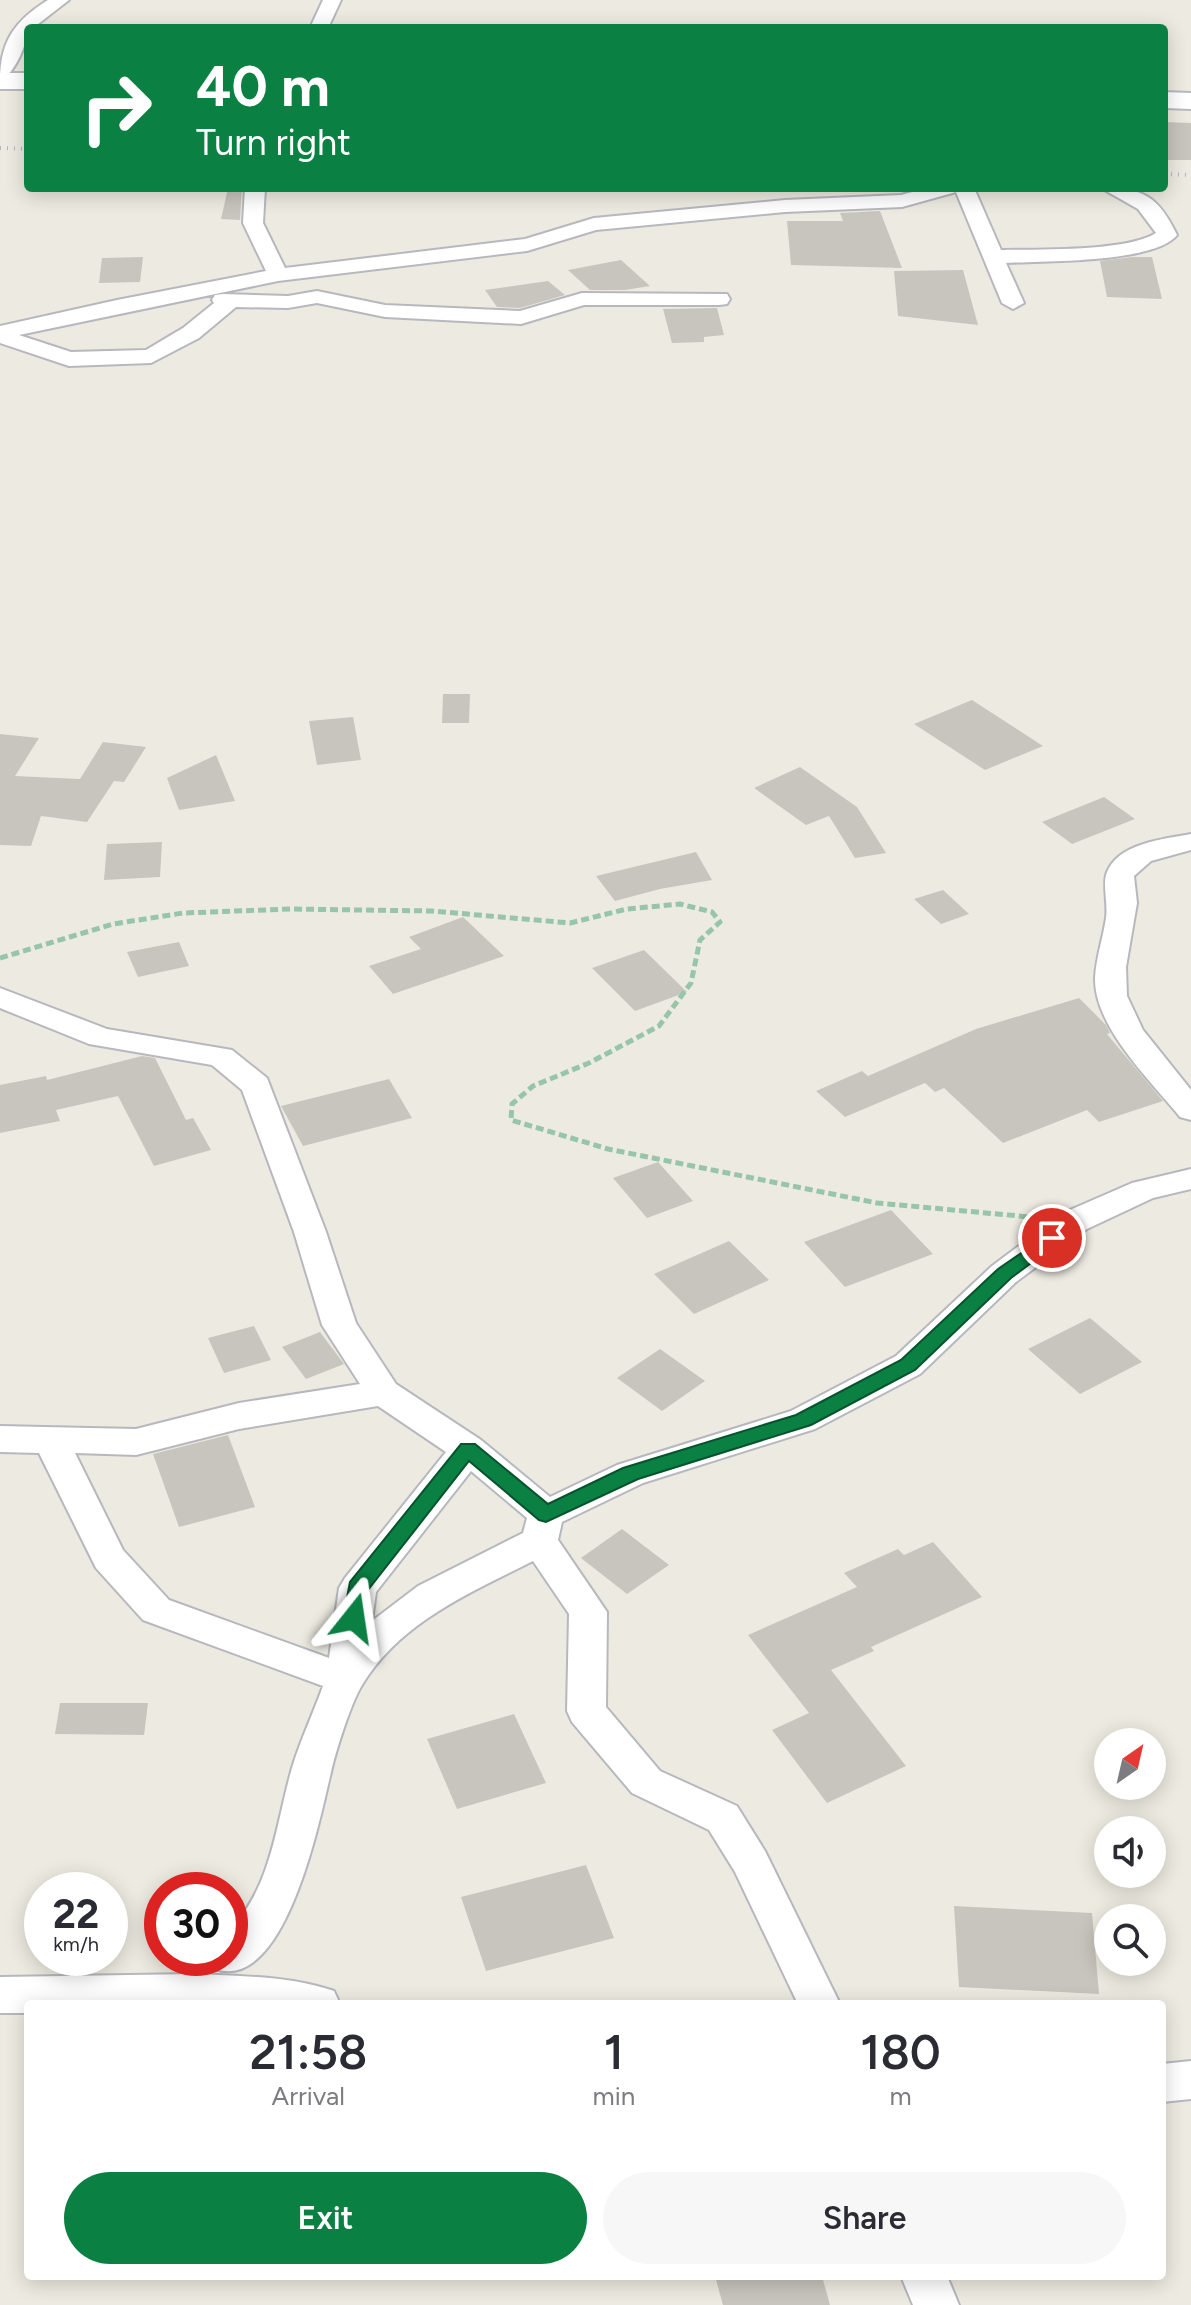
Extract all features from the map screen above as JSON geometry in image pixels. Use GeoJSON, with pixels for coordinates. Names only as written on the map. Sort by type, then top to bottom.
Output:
{"type":"FeatureCollection","features":[{"type":"Feature","properties":{"kind":"main road"},"geometry":{"type":"LineString","coordinates":[[0,81],[24,81]]}},
{"type":"Feature","properties":{"kind":"main road"},"geometry":{"type":"LineString","coordinates":[[1168,100],[1191,101]]}},
{"type":"Feature","properties":{"kind":"street"},"geometry":{"type":"LineString","coordinates":[[26,24],[60,0]]}},
{"type":"Feature","properties":{"kind":"street"},"geometry":{"type":"LineString","coordinates":[[321,24],[332,0]]}},
{"type":"Feature","properties":{"kind":"street"},"geometry":{"type":"LineString","coordinates":[[0,74],[24,28]]}},
{"type":"Feature","properties":{"kind":"street"},"geometry":{"type":"LineString","coordinates":[[255,192],[253,223],[278,275]]}},
{"type":"Feature","properties":{"kind":"street"},"geometry":{"type":"LineString","coordinates":[[0,335],[185,292],[278,275],[527,245],[594,224],[785,206],[902,201],[935,192]]}},
{"type":"Feature","properties":{"kind":"street"},"geometry":{"type":"LineString","coordinates":[[966,192],[1013,303]]}},
{"type":"Feature","properties":{"kind":"street"},"geometry":{"type":"LineString","coordinates":[[994,257],[1139,249],[1163,241],[1167,235],[1165,229],[1143,201],[1121,192]]}},
{"type":"Feature","properties":{"kind":"street"},"geometry":{"type":"LineString","coordinates":[[185,292],[204,298],[231,300],[288,302],[317,297],[385,311],[521,318],[582,299],[719,299]]}},
{"type":"Feature","properties":{"kind":"street"},"geometry":{"type":"LineString","coordinates":[[0,335],[69,359],[151,356],[191,333],[231,300]]}},
{"type":"Feature","properties":{"kind":"street"},"geometry":{"type":"LineString","coordinates":[[1191,842],[1152,850],[1127,862],[1120,876],[1122,916],[1110,983],[1115,1006],[1129,1032],[1191,1110]]}},
{"type":"Feature","properties":{"kind":"street"},"geometry":{"type":"LineString","coordinates":[[0,997],[100,1037],[221,1057],[256,1085],[310,1232],[339,1325],[384,1393],[468,1449],[543,1528],[588,1612],[586,1711],[646,1782],[723,1818],[751,1863],[817,2000]]}},
{"type":"Feature","properties":{"kind":"street"},"geometry":{"type":"LineString","coordinates":[[345,1679],[391,1625],[431,1596],[630,1474],[803,1420],[908,1365],[1004,1274],[1075,1221],[1143,1190],[1191,1179]]}},
{"type":"Feature","properties":{"kind":"street"},"geometry":{"type":"LineString","coordinates":[[0,1439],[136,1442],[239,1416],[384,1393]]}},
{"type":"Feature","properties":{"kind":"street"},"geometry":{"type":"LineString","coordinates":[[51,1440],[109,1558],[156,1610],[345,1679]]}},
{"type":"Feature","properties":{"kind":"street"},"geometry":{"type":"LineString","coordinates":[[248,1938],[264,1922],[295,1843],[312,1768],[345,1679],[358,1588],[468,1449]]}},
{"type":"Feature","properties":{"kind":"street"},"geometry":{"type":"LineString","coordinates":[[194,1992],[210,1976]]}},
{"type":"Feature","properties":{"kind":"street"},"geometry":{"type":"LineString","coordinates":[[0,1995],[194,1992],[289,2000]]}},
{"type":"Feature","properties":{"kind":"street"},"geometry":{"type":"LineString","coordinates":[[1166,2083],[1191,2080]]}},
{"type":"Feature","properties":{"kind":"street"},"geometry":{"type":"LineString","coordinates":[[926,2280],[936,2305]]}},
{"type":"Feature","properties":{"kind":"path"},"geometry":{"type":"LineString","coordinates":[[0,958],[113,924],[183,913],[291,909],[432,911],[570,923],[627,909],[680,904],[712,912],[720,922],[700,940],[691,983],[659,1026],[589,1063],[533,1086],[512,1104],[511,1120],[608,1149],[877,1203],[1075,1221]]}},
{"type":"Feature","properties":{"kind":"building"},"geometry":{"type":"Polygon","coordinates":[[[1168,122],[1191,123],[1191,160],[1168,160],[1168,122]]]}},
{"type":"Feature","properties":{"kind":"building"},"geometry":{"type":"Polygon","coordinates":[[[227,192],[242,192],[240,220],[221,219],[227,192]]]}},
{"type":"Feature","properties":{"kind":"building"},"geometry":{"type":"Polygon","coordinates":[[[880,211],[902,268],[791,265],[787,221],[843,221],[840,213],[880,211]]]}},
{"type":"Feature","properties":{"kind":"building"},"geometry":{"type":"Polygon","coordinates":[[[143,257],[140,282],[99,283],[102,258],[143,257]]]}},
{"type":"Feature","properties":{"kind":"building"},"geometry":{"type":"Polygon","coordinates":[[[1152,257],[1162,299],[1107,297],[1100,261],[1152,257]]]}},
{"type":"Feature","properties":{"kind":"building"},"geometry":{"type":"Polygon","coordinates":[[[621,260],[650,286],[590,290],[568,270],[621,260]]]}},
{"type":"Feature","properties":{"kind":"building"},"geometry":{"type":"Polygon","coordinates":[[[963,270],[978,325],[898,316],[894,271],[963,270]]]}},
{"type":"Feature","properties":{"kind":"building"},"geometry":{"type":"Polygon","coordinates":[[[548,281],[565,295],[520,308],[497,307],[485,290],[548,281]]]}},
{"type":"Feature","properties":{"kind":"building"},"geometry":{"type":"Polygon","coordinates":[[[717,308],[724,335],[704,337],[704,342],[672,343],[663,309],[717,308]]]}},
{"type":"Feature","properties":{"kind":"building"},"geometry":{"type":"Polygon","coordinates":[[[443,694],[470,694],[469,723],[442,723],[443,694]]]}},
{"type":"Feature","properties":{"kind":"building"},"geometry":{"type":"Polygon","coordinates":[[[972,700],[1043,746],[985,770],[914,724],[972,700]]]}},
{"type":"Feature","properties":{"kind":"building"},"geometry":{"type":"Polygon","coordinates":[[[353,717],[361,760],[317,765],[309,721],[353,717]]]}},
{"type":"Feature","properties":{"kind":"building"},"geometry":{"type":"Polygon","coordinates":[[[0,734],[39,738],[15,776],[80,779],[103,742],[146,747],[124,782],[114,781],[87,822],[41,816],[31,846],[0,845],[0,734]]]}},
{"type":"Feature","properties":{"kind":"building"},"geometry":{"type":"Polygon","coordinates":[[[216,755],[235,801],[179,810],[167,778],[216,755]]]}},
{"type":"Feature","properties":{"kind":"building"},"geometry":{"type":"Polygon","coordinates":[[[800,767],[857,807],[886,853],[855,858],[829,816],[806,825],[754,788],[800,767]]]}},
{"type":"Feature","properties":{"kind":"building"},"geometry":{"type":"Polygon","coordinates":[[[1104,797],[1135,819],[1072,844],[1042,822],[1104,797]]]}},
{"type":"Feature","properties":{"kind":"building"},"geometry":{"type":"Polygon","coordinates":[[[162,842],[160,877],[104,880],[107,844],[162,842]]]}},
{"type":"Feature","properties":{"kind":"building"},"geometry":{"type":"Polygon","coordinates":[[[696,852],[712,880],[615,901],[596,876],[696,852]]]}},
{"type":"Feature","properties":{"kind":"building"},"geometry":{"type":"Polygon","coordinates":[[[943,890],[969,914],[941,924],[914,899],[943,890]]]}},
{"type":"Feature","properties":{"kind":"building"},"geometry":{"type":"Polygon","coordinates":[[[463,917],[504,956],[393,994],[369,966],[421,949],[409,937],[463,917]]]}},
{"type":"Feature","properties":{"kind":"building"},"geometry":{"type":"Polygon","coordinates":[[[179,942],[189,966],[138,977],[127,952],[179,942]]]}},
{"type":"Feature","properties":{"kind":"building"},"geometry":{"type":"Polygon","coordinates":[[[644,950],[687,992],[635,1011],[592,968],[644,950]]]}},
{"type":"Feature","properties":{"kind":"building"},"geometry":{"type":"Polygon","coordinates":[[[1079,998],[1106,1025],[1110,1033],[1107,1034],[1163,1101],[1099,1122],[1087,1110],[1003,1143],[944,1088],[935,1092],[925,1083],[845,1117],[816,1091],[862,1071],[868,1076],[976,1029],[1079,998]]]}},
{"type":"Feature","properties":{"kind":"building"},"geometry":{"type":"Polygon","coordinates":[[[142,1056],[155,1058],[186,1120],[193,1118],[211,1150],[154,1166],[118,1096],[56,1110],[60,1121],[0,1133],[0,1085],[46,1076],[47,1080],[142,1056]]]}},
{"type":"Feature","properties":{"kind":"building"},"geometry":{"type":"Polygon","coordinates":[[[389,1079],[412,1118],[303,1146],[281,1106],[389,1079]]]}},
{"type":"Feature","properties":{"kind":"building"},"geometry":{"type":"Polygon","coordinates":[[[658,1162],[693,1201],[647,1218],[613,1178],[658,1162]]]}},
{"type":"Feature","properties":{"kind":"building"},"geometry":{"type":"Polygon","coordinates":[[[891,1210],[933,1254],[845,1287],[804,1242],[891,1210]]]}},
{"type":"Feature","properties":{"kind":"building"},"geometry":{"type":"Polygon","coordinates":[[[729,1241],[769,1280],[694,1314],[654,1274],[729,1241]]]}},
{"type":"Feature","properties":{"kind":"building"},"geometry":{"type":"Polygon","coordinates":[[[1090,1318],[1142,1362],[1080,1394],[1028,1349],[1090,1318]]]}},
{"type":"Feature","properties":{"kind":"building"},"geometry":{"type":"Polygon","coordinates":[[[254,1326],[271,1360],[224,1373],[208,1338],[254,1326]]]}},
{"type":"Feature","properties":{"kind":"building"},"geometry":{"type":"Polygon","coordinates":[[[320,1332],[344,1364],[306,1379],[282,1347],[320,1332]]]}},
{"type":"Feature","properties":{"kind":"building"},"geometry":{"type":"Polygon","coordinates":[[[660,1349],[705,1381],[662,1411],[617,1378],[660,1349]]]}},
{"type":"Feature","properties":{"kind":"building"},"geometry":{"type":"Polygon","coordinates":[[[228,1435],[255,1507],[179,1527],[153,1454],[228,1435]]]}},
{"type":"Feature","properties":{"kind":"building"},"geometry":{"type":"Polygon","coordinates":[[[622,1529],[669,1565],[627,1594],[581,1558],[622,1529]]]}},
{"type":"Feature","properties":{"kind":"building"},"geometry":{"type":"Polygon","coordinates":[[[933,1542],[982,1597],[871,1647],[874,1651],[831,1670],[906,1766],[827,1803],[772,1730],[809,1713],[748,1635],[857,1587],[844,1573],[898,1549],[904,1555],[933,1542]]]}},
{"type":"Feature","properties":{"kind":"building"},"geometry":{"type":"Polygon","coordinates":[[[60,1703],[148,1703],[144,1735],[55,1734],[60,1703]]]}},
{"type":"Feature","properties":{"kind":"building"},"geometry":{"type":"Polygon","coordinates":[[[514,1714],[546,1783],[457,1809],[427,1739],[514,1714]]]}},
{"type":"Feature","properties":{"kind":"building"},"geometry":{"type":"Polygon","coordinates":[[[586,1865],[614,1938],[486,1971],[461,1897],[586,1865]]]}},
{"type":"Feature","properties":{"kind":"building"},"geometry":{"type":"Polygon","coordinates":[[[954,1906],[1092,1913],[1094,1976],[1097,1976],[1099,1994],[959,1987],[954,1906]]]}},
{"type":"Feature","properties":{"kind":"building"},"geometry":{"type":"Polygon","coordinates":[[[716,2280],[823,2280],[830,2305],[723,2305],[716,2280]]]}},
{"type":"Feature","properties":{"kind":"railway"},"geometry":{"type":"LineString","coordinates":[[0,148],[24,149]]}},
{"type":"Feature","properties":{"kind":"railway"},"geometry":{"type":"LineString","coordinates":[[1168,174],[1191,175]]}},
{"type":"Feature","properties":{"kind":"route"},"geometry":{"type":"LineString","coordinates":[[354,1618],[358,1588],[468,1449],[546,1514],[630,1474],[803,1420],[908,1365],[1004,1274],[1052,1238]]}}]}
